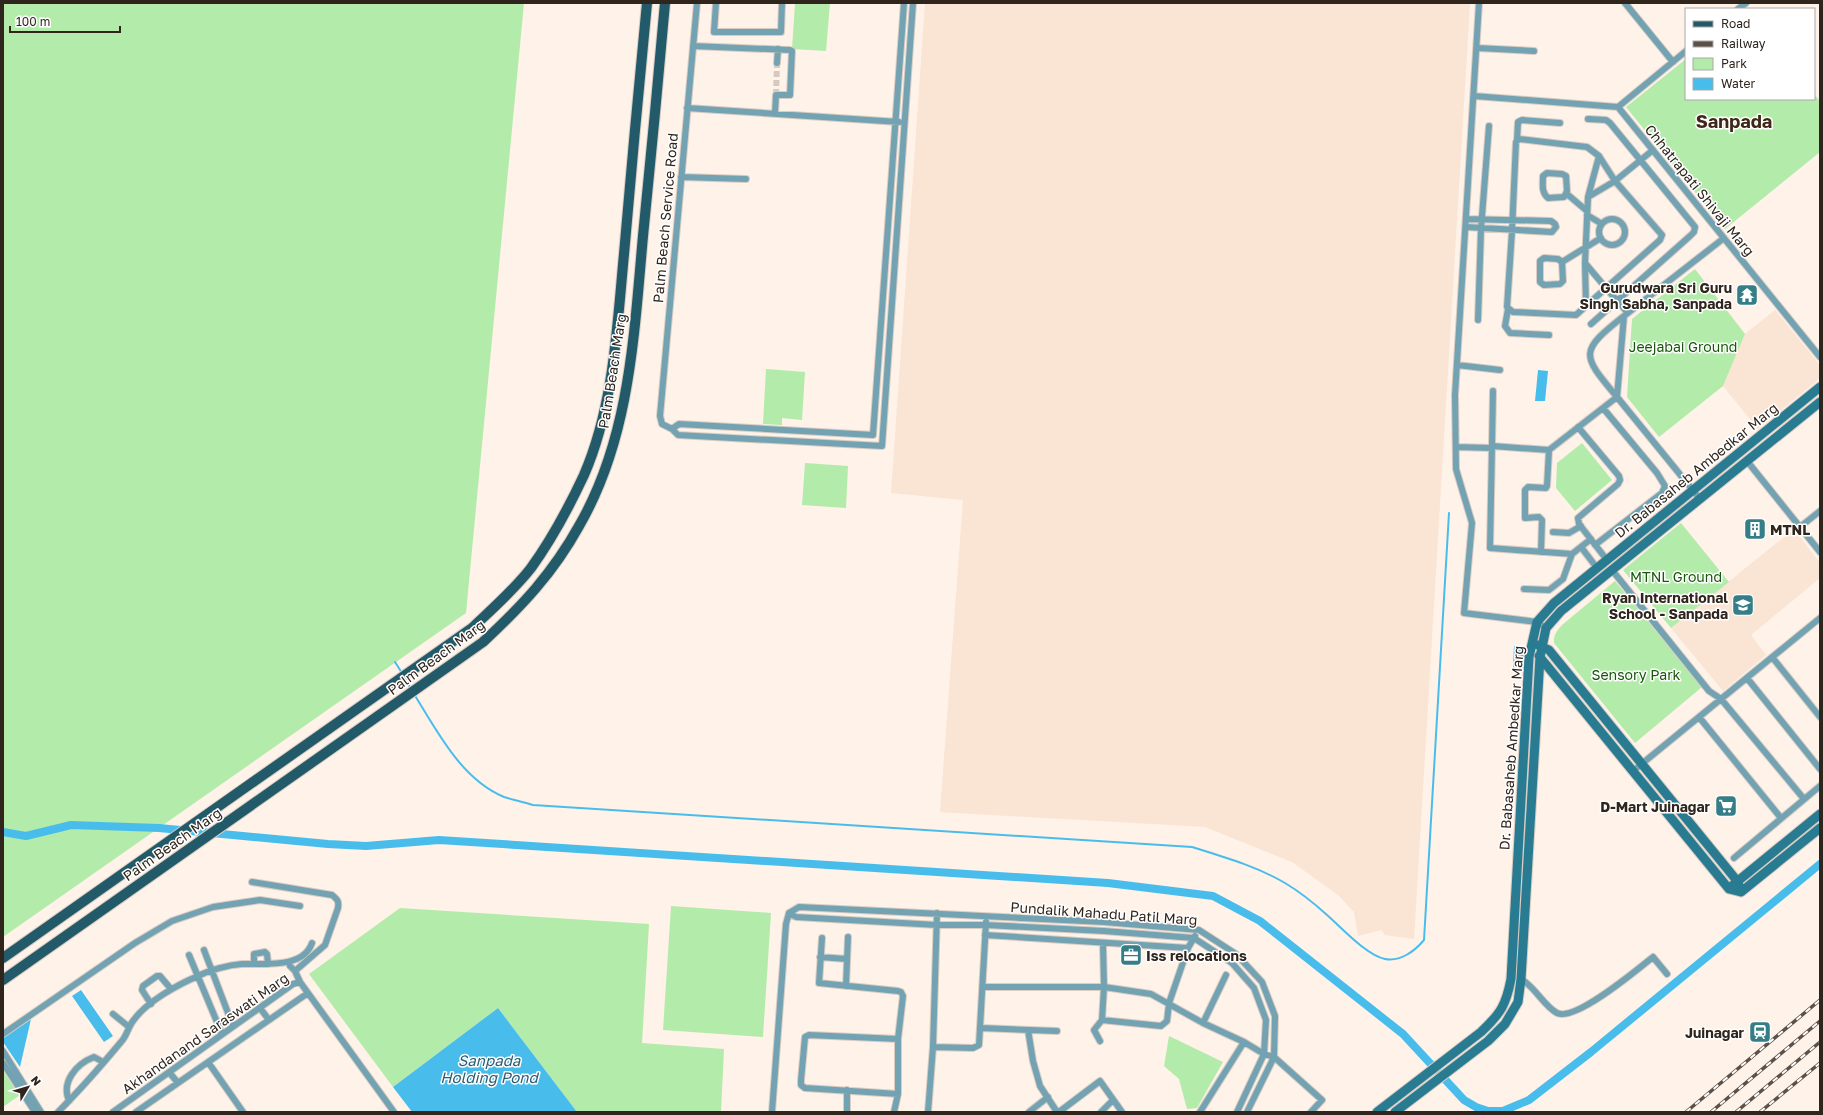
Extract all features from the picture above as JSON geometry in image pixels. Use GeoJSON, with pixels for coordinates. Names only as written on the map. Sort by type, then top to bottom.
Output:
{"type":"FeatureCollection","features":[{"type":"Feature","properties":{"kind":"main road","name":"Palm Beach Marg"},"geometry":{"type":"LineString","coordinates":[[3,958],[472,628],[506,595],[530,568],[564,517],[585,473],[600,428],[610,382],[617,326],[647,3]]}},
{"type":"Feature","properties":{"kind":"main road","name":"Palm Beach Marg"},"geometry":{"type":"LineString","coordinates":[[3,980],[483,642],[520,608],[545,579],[580,526],[601,480],[615,440],[627,386],[635,328],[665,3]]}},
{"type":"Feature","properties":{"kind":"main road","name":"Dr. Babasaheb Ambedkar Marg"},"geometry":{"type":"LineString","coordinates":[[1377,1112],[1481,1032],[1496,1018],[1507,999],[1510,979],[1531,642],[1537,622],[1554,603],[1820,388]]}},
{"type":"Feature","properties":{"kind":"main road","name":"Dr. Babasaheb Ambedkar Marg"},"geometry":{"type":"LineString","coordinates":[[1395,1112],[1488,1041],[1505,1024],[1518,1002],[1521,979],[1540,658],[1546,628],[1561,611],[1820,402]]}},
{"type":"Feature","properties":{"kind":"main road"},"geometry":{"type":"LineString","coordinates":[[1531,642],[1549,650],[1738,882],[1741,892]]}},
{"type":"Feature","properties":{"kind":"main road"},"geometry":{"type":"LineString","coordinates":[[1531,642],[1540,658],[1729,889],[1741,892]]}},
{"type":"Feature","properties":{"kind":"main road"},"geometry":{"type":"LineString","coordinates":[[1729,889],[1820,814]]}},
{"type":"Feature","properties":{"kind":"main road"},"geometry":{"type":"LineString","coordinates":[[1741,892],[1820,828]]}},
{"type":"Feature","properties":{"kind":"main road"},"geometry":{"type":"LineString","coordinates":[[1519,833],[1530,834]]}},
{"type":"Feature","properties":{"kind":"street","name":"Palm Beach Service Road"},"geometry":{"type":"LineString","coordinates":[[672,429],[662,424],[660,416],[697,3]]}},
{"type":"Feature","properties":{"kind":"street"},"geometry":{"type":"LineString","coordinates":[[716,3],[714,32],[781,32],[782,3]]}},
{"type":"Feature","properties":{"kind":"street"},"geometry":{"type":"LineString","coordinates":[[882,446],[873,435],[904,3]]}},
{"type":"Feature","properties":{"kind":"street"},"geometry":{"type":"LineString","coordinates":[[882,446],[913,3]]}},
{"type":"Feature","properties":{"kind":"street"},"geometry":{"type":"LineString","coordinates":[[1479,3],[1457,364],[1456,469],[1472,523],[1464,613],[1537,622],[1546,628]]}},
{"type":"Feature","properties":{"kind":"street"},"geometry":{"type":"LineString","coordinates":[[1625,3],[1673,62]]}},
{"type":"Feature","properties":{"kind":"street"},"geometry":{"type":"LineString","coordinates":[[693,46],[778,49],[792,51],[790,96],[776,95],[775,113]]}},
{"type":"Feature","properties":{"kind":"street"},"geometry":{"type":"LineString","coordinates":[[1477,48],[1534,51]]}},
{"type":"Feature","properties":{"kind":"street"},"geometry":{"type":"LineString","coordinates":[[777,63],[778,49]]}},
{"type":"Feature","properties":{"kind":"street"},"geometry":{"type":"LineString","coordinates":[[1474,96],[1618,107],[1685,52]]}},
{"type":"Feature","properties":{"kind":"street","name":"Chhatrapati Shivaji Marg"},"geometry":{"type":"LineString","coordinates":[[1618,107],[1820,357]]}},
{"type":"Feature","properties":{"kind":"street"},"geometry":{"type":"LineString","coordinates":[[687,108],[775,113],[791,116],[904,122]]}},
{"type":"Feature","properties":{"kind":"street"},"geometry":{"type":"LineString","coordinates":[[1588,119],[1606,120],[1641,160],[1695,228],[1694,232],[1690,236],[1591,324]]}},
{"type":"Feature","properties":{"kind":"street"},"geometry":{"type":"LineString","coordinates":[[1549,335],[1510,333],[1505,326],[1508,309],[1506,304],[1518,122],[1522,120],[1560,123]]}},
{"type":"Feature","properties":{"kind":"street"},"geometry":{"type":"LineString","coordinates":[[1478,320],[1481,220],[1490,126]]}},
{"type":"Feature","properties":{"kind":"street"},"geometry":{"type":"LineString","coordinates":[[1508,309],[1513,312],[1576,315],[1660,240],[1662,235],[1615,181],[1599,156],[1583,145],[1522,139],[1517,140]]}},
{"type":"Feature","properties":{"kind":"street"},"geometry":{"type":"LineString","coordinates":[[1588,198],[1615,181],[1653,150]]}},
{"type":"Feature","properties":{"kind":"street"},"geometry":{"type":"LineString","coordinates":[[1586,306],[1585,247],[1588,198],[1599,156]]}},
{"type":"Feature","properties":{"kind":"street"},"geometry":{"type":"LineString","coordinates":[[1567,194],[1563,198],[1546,197],[1543,192],[1544,175],[1548,173],[1564,175],[1566,178],[1567,194],[1587,213],[1602,224]]}},
{"type":"Feature","properties":{"kind":"street"},"geometry":{"type":"LineString","coordinates":[[681,177],[746,179]]}},
{"type":"Feature","properties":{"kind":"street"},"geometry":{"type":"LineString","coordinates":[[1466,219],[1551,221],[1556,227],[1552,232],[1512,231],[1466,227]]}},
{"type":"Feature","properties":{"kind":"street"},"geometry":{"type":"LineString","coordinates":[[1611,219],[1618,221],[1624,227],[1625,235],[1620,242],[1616,244],[1608,244],[1601,238],[1600,230],[1602,224],[1611,219]]}},
{"type":"Feature","properties":{"kind":"street"},"geometry":{"type":"LineString","coordinates":[[1562,262],[1601,238]]}},
{"type":"Feature","properties":{"kind":"street"},"geometry":{"type":"LineString","coordinates":[[1700,499],[1593,367],[1589,356],[1592,345],[1602,333],[1724,238]]}},
{"type":"Feature","properties":{"kind":"street"},"geometry":{"type":"LineString","coordinates":[[1558,259],[1562,262],[1562,283],[1558,285],[1542,284],[1539,279],[1541,260],[1558,259]]}},
{"type":"Feature","properties":{"kind":"street"},"geometry":{"type":"LineString","coordinates":[[1456,447],[1548,450],[1617,397],[1626,314],[1617,300],[1585,262]]}},
{"type":"Feature","properties":{"kind":"street"},"geometry":{"type":"LineString","coordinates":[[1457,364],[1500,370]]}},
{"type":"Feature","properties":{"kind":"street"},"geometry":{"type":"LineString","coordinates":[[1493,391],[1490,548],[1572,554]]}},
{"type":"Feature","properties":{"kind":"street"},"geometry":{"type":"LineString","coordinates":[[1595,545],[1662,493],[1665,486],[1657,473],[1603,408]]}},
{"type":"Feature","properties":{"kind":"street"},"geometry":{"type":"LineString","coordinates":[[873,435],[679,424],[672,429],[678,435],[882,446]]}},
{"type":"Feature","properties":{"kind":"street"},"geometry":{"type":"LineString","coordinates":[[1578,427],[1620,480],[1618,484],[1579,515],[1578,520],[1580,526],[1607,560]]}},
{"type":"Feature","properties":{"kind":"street"},"geometry":{"type":"LineString","coordinates":[[1541,552],[1542,520],[1539,517],[1525,518],[1525,490],[1528,487],[1546,488],[1548,450]]}},
{"type":"Feature","properties":{"kind":"street"},"geometry":{"type":"LineString","coordinates":[[1747,461],[1820,552]]}},
{"type":"Feature","properties":{"kind":"street"},"geometry":{"type":"LineString","coordinates":[[1800,527],[1820,512]]}},
{"type":"Feature","properties":{"kind":"street"},"geometry":{"type":"LineString","coordinates":[[1553,532],[1569,533],[1580,526]]}},
{"type":"Feature","properties":{"kind":"street"},"geometry":{"type":"LineString","coordinates":[[1524,589],[1549,590],[1563,579],[1572,554],[1591,539]]}},
{"type":"Feature","properties":{"kind":"street"},"geometry":{"type":"LineString","coordinates":[[1581,547],[1597,568]]}},
{"type":"Feature","properties":{"kind":"street"},"geometry":{"type":"LineString","coordinates":[[1612,570],[1709,691],[1721,699],[1804,799]]}},
{"type":"Feature","properties":{"kind":"street"},"geometry":{"type":"LineString","coordinates":[[1633,771],[1820,618]]}},
{"type":"Feature","properties":{"kind":"street"},"geometry":{"type":"LineString","coordinates":[[1772,657],[1820,717]]}},
{"type":"Feature","properties":{"kind":"street"},"geometry":{"type":"LineString","coordinates":[[1747,678],[1820,769]]}},
{"type":"Feature","properties":{"kind":"street"},"geometry":{"type":"LineString","coordinates":[[1699,717],[1781,818]]}},
{"type":"Feature","properties":{"kind":"street"},"geometry":{"type":"LineString","coordinates":[[1734,858],[1820,786]]}},
{"type":"Feature","properties":{"kind":"street"},"geometry":{"type":"LineString","coordinates":[[252,882],[332,895],[339,903],[325,946],[295,971]]}},
{"type":"Feature","properties":{"kind":"street"},"geometry":{"type":"LineString","coordinates":[[3,1034],[134,944],[172,921],[213,907],[260,900],[300,906]]}},
{"type":"Feature","properties":{"kind":"street","name":"Pundalik Mahadu Patil Marg"},"geometry":{"type":"LineString","coordinates":[[1237,1112],[1264,1054],[1266,1020],[1254,988],[1232,963],[1194,938],[986,925],[937,925],[796,917],[789,913],[799,907],[1104,922],[1199,930],[1236,954],[1262,982],[1275,1016],[1274,1057],[1247,1112]]}},
{"type":"Feature","properties":{"kind":"street"},"geometry":{"type":"LineString","coordinates":[[772,1112],[786,924],[789,913]]}},
{"type":"Feature","properties":{"kind":"street"},"geometry":{"type":"LineString","coordinates":[[928,1112],[933,1047],[937,913]]}},
{"type":"Feature","properties":{"kind":"street"},"geometry":{"type":"LineString","coordinates":[[933,1047],[976,1046],[981,1041],[986,916]]}},
{"type":"Feature","properties":{"kind":"street"},"geometry":{"type":"LineString","coordinates":[[1102,1020],[1161,1026],[1167,1021],[1169,1004],[1188,948],[1199,930]]}},
{"type":"Feature","properties":{"kind":"street"},"geometry":{"type":"LineString","coordinates":[[985,935],[1103,944],[1188,948]]}},
{"type":"Feature","properties":{"kind":"street"},"geometry":{"type":"LineString","coordinates":[[846,986],[848,937]]}},
{"type":"Feature","properties":{"kind":"street"},"geometry":{"type":"LineString","coordinates":[[822,938],[819,984],[901,992],[903,996],[898,1039],[898,1094],[894,1112]]}},
{"type":"Feature","properties":{"kind":"street"},"geometry":{"type":"LineString","coordinates":[[58,1112],[69,1102],[123,1040],[133,1020],[170,989],[199,975],[240,964],[268,964],[296,960],[309,951],[312,942]]}},
{"type":"Feature","properties":{"kind":"street"},"geometry":{"type":"LineString","coordinates":[[1100,1041],[1094,1030],[1102,1020],[1104,987],[1103,944]]}},
{"type":"Feature","properties":{"kind":"street"},"geometry":{"type":"LineString","coordinates":[[204,950],[232,1026]]}},
{"type":"Feature","properties":{"kind":"street"},"geometry":{"type":"LineString","coordinates":[[254,964],[254,954],[265,952],[267,954],[268,964]]}},
{"type":"Feature","properties":{"kind":"street"},"geometry":{"type":"LineString","coordinates":[[189,955],[199,975],[222,1034]]}},
{"type":"Feature","properties":{"kind":"street"},"geometry":{"type":"LineString","coordinates":[[1521,979],[1533,988],[1558,1014],[1564,1014],[1576,1011],[1609,991],[1653,956],[1667,974]]}},
{"type":"Feature","properties":{"kind":"street"},"geometry":{"type":"LineString","coordinates":[[820,957],[847,959]]}},
{"type":"Feature","properties":{"kind":"street"},"geometry":{"type":"LineString","coordinates":[[290,966],[295,971],[300,982]]}},
{"type":"Feature","properties":{"kind":"street"},"geometry":{"type":"LineString","coordinates":[[1203,1023],[1226,975]]}},
{"type":"Feature","properties":{"kind":"street"},"geometry":{"type":"LineString","coordinates":[[151,1004],[142,990],[143,986],[157,976],[160,976],[170,989]]}},
{"type":"Feature","properties":{"kind":"street","name":"Akhandanand Saraswati Marg"},"geometry":{"type":"LineString","coordinates":[[113,1112],[140,1094],[232,1026],[293,984],[300,982],[394,1112]]}},
{"type":"Feature","properties":{"kind":"street"},"geometry":{"type":"LineString","coordinates":[[983,987],[1104,987],[1151,994],[1203,1023],[1244,1042],[1264,1054],[1274,1057],[1322,1100],[1311,1112]]}},
{"type":"Feature","properties":{"kind":"street","name":"Akhandanand Saraswati Marg"},"geometry":{"type":"LineString","coordinates":[[136,1112],[308,993]]}},
{"type":"Feature","properties":{"kind":"street"},"geometry":{"type":"LineString","coordinates":[[260,1008],[268,1020]]}},
{"type":"Feature","properties":{"kind":"street"},"geometry":{"type":"LineString","coordinates":[[113,1014],[130,1027]]}},
{"type":"Feature","properties":{"kind":"street"},"geometry":{"type":"LineString","coordinates":[[981,1028],[1057,1032]]}},
{"type":"Feature","properties":{"kind":"street"},"geometry":{"type":"LineString","coordinates":[[1028,1030],[1033,1060],[1040,1086],[1058,1112],[1100,1082],[1122,1112]]}},
{"type":"Feature","properties":{"kind":"street"},"geometry":{"type":"LineString","coordinates":[[898,1039],[809,1035],[805,1037],[801,1085],[805,1088],[813,1089],[898,1094]]}},
{"type":"Feature","properties":{"kind":"street"},"geometry":{"type":"LineString","coordinates":[[1200,1112],[1244,1042]]}},
{"type":"Feature","properties":{"kind":"street"},"geometry":{"type":"LineString","coordinates":[[3,1051],[41,1112]]}},
{"type":"Feature","properties":{"kind":"street"},"geometry":{"type":"LineString","coordinates":[[69,1102],[66,1095],[66,1086],[73,1072],[94,1056],[103,1062]]}},
{"type":"Feature","properties":{"kind":"street"},"geometry":{"type":"LineString","coordinates":[[208,1062],[243,1112]]}},
{"type":"Feature","properties":{"kind":"street"},"geometry":{"type":"LineString","coordinates":[[3,1063],[35,1112]]}},
{"type":"Feature","properties":{"kind":"street"},"geometry":{"type":"LineString","coordinates":[[169,1072],[178,1083]]}},
{"type":"Feature","properties":{"kind":"street"},"geometry":{"type":"LineString","coordinates":[[846,1090],[847,1112]]}},
{"type":"Feature","properties":{"kind":"street"},"geometry":{"type":"LineString","coordinates":[[140,1094],[147,1104]]}},
{"type":"Feature","properties":{"kind":"street"},"geometry":{"type":"LineString","coordinates":[[1029,1112],[1048,1097]]}},
{"type":"Feature","properties":{"kind":"street"},"geometry":{"type":"LineString","coordinates":[[1101,1112],[1113,1100]]}},
{"type":"Feature","properties":{"kind":"shaded area"},"geometry":{"type":"Polygon","coordinates":[[[925,3],[1470,3],[1414,939],[1385,935],[1381,930],[1358,936],[1354,912],[1338,895],[1292,862],[1205,827],[940,812],[963,500],[891,493],[925,3]]]}},
{"type":"Feature","properties":{"kind":"shaded area"},"geometry":{"type":"Polygon","coordinates":[[[1775,310],[1820,365],[1820,378],[1758,429],[1723,386],[1745,334],[1775,310]]]}},
{"type":"Feature","properties":{"kind":"shaded area","name":"Ryan International School - Sanpada"},"geometry":{"type":"Polygon","coordinates":[[[1794,529],[1820,563],[1820,578],[1751,635],[1766,655],[1723,691],[1671,628],[1794,529]]]}},
{"type":"Feature","properties":{"kind":"green space"},"geometry":{"type":"Polygon","coordinates":[[[3,3],[524,3],[466,613],[3,937],[3,3]]]}},
{"type":"Feature","properties":{"kind":"green space"},"geometry":{"type":"Polygon","coordinates":[[[795,3],[830,3],[826,51],[792,49],[795,3]]]}},
{"type":"Feature","properties":{"kind":"green space"},"geometry":{"type":"Polygon","coordinates":[[[1685,60],[1685,100],[1815,100],[1815,95],[1820,101],[1820,152],[1725,229],[1626,107],[1685,60]]]}},
{"type":"Feature","properties":{"kind":"green space","name":"Jeejabai Ground"},"geometry":{"type":"Polygon","coordinates":[[[1695,269],[1745,334],[1723,386],[1659,437],[1627,397],[1632,319],[1695,269]]]}},
{"type":"Feature","properties":{"kind":"green space"},"geometry":{"type":"Polygon","coordinates":[[[766,369],[805,372],[802,420],[782,418],[782,425],[763,424],[766,369]]]}},
{"type":"Feature","properties":{"kind":"green space"},"geometry":{"type":"Polygon","coordinates":[[[1582,443],[1612,480],[1575,511],[1556,488],[1557,463],[1582,443]]]}},
{"type":"Feature","properties":{"kind":"green space"},"geometry":{"type":"Polygon","coordinates":[[[805,463],[848,466],[846,508],[802,505],[805,463]]]}},
{"type":"Feature","properties":{"kind":"green space","name":"MTNL Ground"},"geometry":{"type":"Polygon","coordinates":[[[1681,523],[1729,582],[1671,628],[1623,570],[1681,523]]]}},
{"type":"Feature","properties":{"kind":"green space","name":"Sensory Park"},"geometry":{"type":"Polygon","coordinates":[[[1615,581],[1702,687],[1635,743],[1554,643],[1555,635],[1562,625],[1615,581]]]}},
{"type":"Feature","properties":{"kind":"green space"},"geometry":{"type":"Polygon","coordinates":[[[671,906],[771,913],[763,1037],[663,1030],[671,906]]]}},
{"type":"Feature","properties":{"kind":"green space"},"geometry":{"type":"Polygon","coordinates":[[[400,908],[649,924],[642,1043],[724,1049],[721,1112],[577,1112],[498,1008],[393,1087],[309,974],[400,908]]]}},
{"type":"Feature","properties":{"kind":"green space"},"geometry":{"type":"Polygon","coordinates":[[[1169,1036],[1223,1062],[1197,1108],[1187,1109],[1179,1079],[1164,1066],[1169,1036]]]}},
{"type":"Feature","properties":{"kind":"green space"},"geometry":{"type":"Polygon","coordinates":[[[3,1071],[20,1095],[3,1107],[3,1071]]]}},
{"type":"Feature","properties":{"kind":"water"},"geometry":{"type":"Polygon","coordinates":[[[1538,370],[1548,371],[1545,401],[1535,401],[1538,370]]]}},
{"type":"Feature","properties":{"kind":"water"},"geometry":{"type":"Polygon","coordinates":[[[1514,646],[1525,646],[1523,668],[1513,668],[1514,646]]]}},
{"type":"Feature","properties":{"kind":"water"},"geometry":{"type":"Polygon","coordinates":[[[81,990],[113,1036],[104,1042],[72,996],[81,990]]]}},
{"type":"Feature","properties":{"kind":"water","name":"Sanpada Holding Pond"},"geometry":{"type":"Polygon","coordinates":[[[498,1008],[577,1112],[412,1112],[393,1087],[498,1008]]]}},
{"type":"Feature","properties":{"kind":"water"},"geometry":{"type":"Polygon","coordinates":[[[31,1019],[20,1067],[3,1042],[3,1037],[31,1019]]]}},
{"type":"Feature","properties":{"kind":"waterway"},"geometry":{"type":"LineString","coordinates":[[414,694],[441,738],[475,779],[504,797],[533,805],[1192,847],[1228,858],[1285,883],[1312,902],[1362,947],[1385,959],[1396,959],[1412,952],[1424,940],[1449,513]]}},
{"type":"Feature","properties":{"kind":"waterway"},"geometry":{"type":"LineString","coordinates":[[395,662],[402,673]]}},
{"type":"Feature","properties":{"kind":"waterway"},"geometry":{"type":"LineString","coordinates":[[405,679],[411,689]]}},
{"type":"Feature","properties":{"kind":"waterway"},"geometry":{"type":"LineString","coordinates":[[3,832],[26,836],[71,825],[159,828],[328,844],[366,846],[439,840],[1108,883],[1213,896],[1260,921],[1403,1034],[1464,1100],[1476,1107],[1488,1111],[1503,1111],[1529,1100],[1591,1052],[1820,864]]}},
{"type":"Feature","properties":{"kind":"tunnel"},"geometry":{"type":"LineString","coordinates":[[776,95],[777,63]]}},
{"type":"Feature","properties":{"kind":"railway"},"geometry":{"type":"LineString","coordinates":[[1686,1112],[1820,1000]]}},
{"type":"Feature","properties":{"kind":"railway"},"geometry":{"type":"LineString","coordinates":[[1711,1112],[1820,1021]]}},
{"type":"Feature","properties":{"kind":"railway"},"geometry":{"type":"LineString","coordinates":[[1736,1112],[1820,1042]]}},
{"type":"Feature","properties":{"kind":"railway"},"geometry":{"type":"LineString","coordinates":[[1760,1112],[1820,1063]]}},
{"type":"Feature","properties":{"kind":"place","name":"Gurudwara Sri Guru Singh Sabha, Sanpada"},"geometry":{"type":"Point","coordinates":[1747,295]}},
{"type":"Feature","properties":{"kind":"place","name":"MTNL"},"geometry":{"type":"Point","coordinates":[1755,529]}},
{"type":"Feature","properties":{"kind":"place","name":"Ryan International School - Sanpada"},"geometry":{"type":"Point","coordinates":[1743,605]}},
{"type":"Feature","properties":{"kind":"place","name":"D-Mart Juinagar"},"geometry":{"type":"Point","coordinates":[1726,806]}},
{"type":"Feature","properties":{"kind":"place","name":"Iss relocations"},"geometry":{"type":"Point","coordinates":[1131,955]}},
{"type":"Feature","properties":{"kind":"place","name":"Juinagar"},"geometry":{"type":"Point","coordinates":[1760,1032]}},
{"type":"Feature","properties":{"kind":"district","name":"Sanpada"},"geometry":{"type":"Point","coordinates":[1734,121]}}]}
